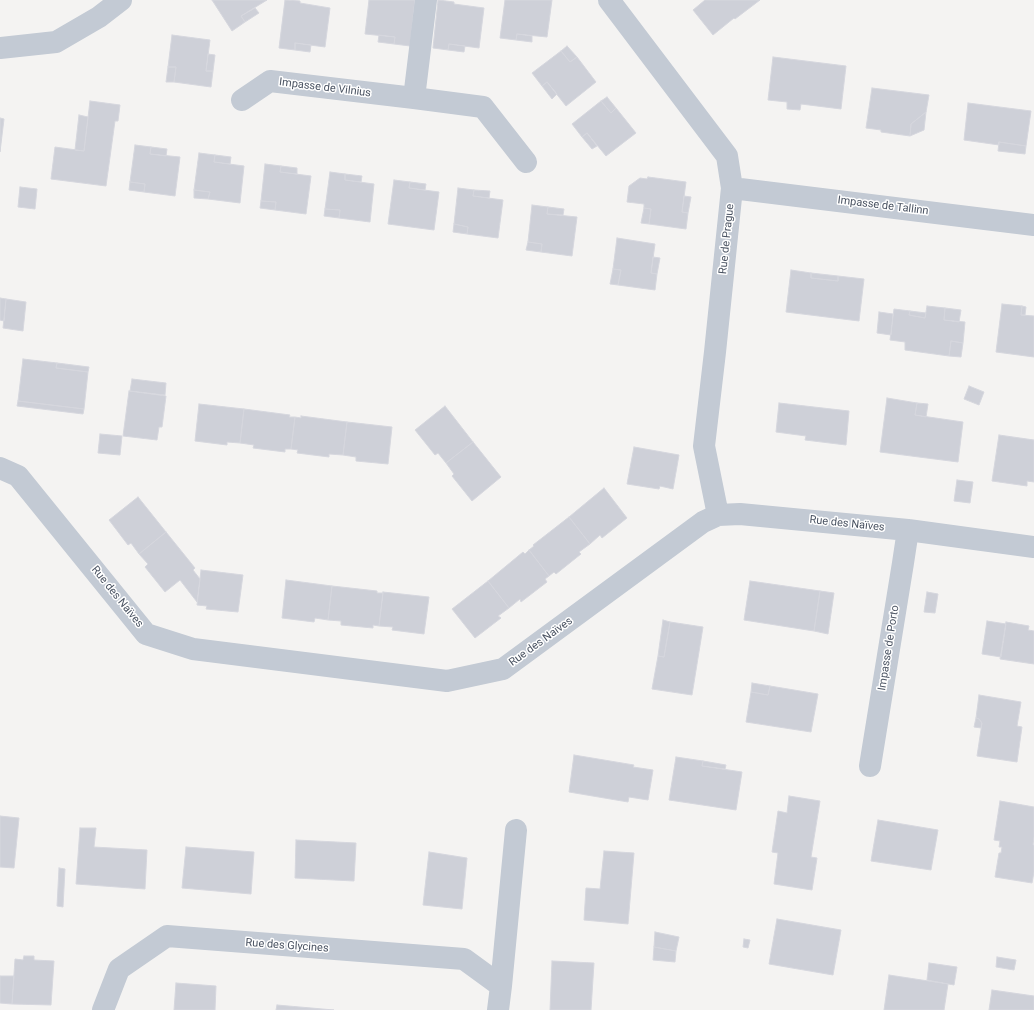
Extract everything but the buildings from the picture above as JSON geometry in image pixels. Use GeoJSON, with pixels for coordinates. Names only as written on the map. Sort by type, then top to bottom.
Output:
{"type":"FeatureCollection","features":[{"type":"Feature","properties":{"kind":"street"},"geometry":{"type":"LineString","coordinates":[[0,48],[56,42],[99,17],[121,0]]}},
{"type":"Feature","properties":{"kind":"street"},"geometry":{"type":"LineString","coordinates":[[414,98],[426,0]]}},
{"type":"Feature","properties":{"kind":"street","name":"Rue de Prague"},"geometry":{"type":"LineString","coordinates":[[616,2],[727,156],[732,188],[704,446],[718,515]]}},
{"type":"Feature","properties":{"kind":"street","name":"Impasse de Vilnius"},"geometry":{"type":"LineString","coordinates":[[242,100],[270,81],[483,107],[526,162]]}},
{"type":"Feature","properties":{"kind":"street","name":"Impasse de Tallinn"},"geometry":{"type":"LineString","coordinates":[[732,188],[1034,225]]}},
{"type":"Feature","properties":{"kind":"street","name":"Rue des Naïves"},"geometry":{"type":"LineString","coordinates":[[0,468],[18,476],[146,634],[193,649],[447,682],[503,669],[703,522],[718,515],[740,514],[908,530],[1034,547]]}},
{"type":"Feature","properties":{"kind":"street","name":"Impasse de Porto"},"geometry":{"type":"LineString","coordinates":[[870,766],[908,530]]}},
{"type":"Feature","properties":{"kind":"street"},"geometry":{"type":"LineString","coordinates":[[498,1010],[516,830]]}},
{"type":"Feature","properties":{"kind":"street","name":"Rue des Glycines"},"geometry":{"type":"LineString","coordinates":[[103,1010],[120,969],[167,936],[464,959],[500,986]]}}]}
